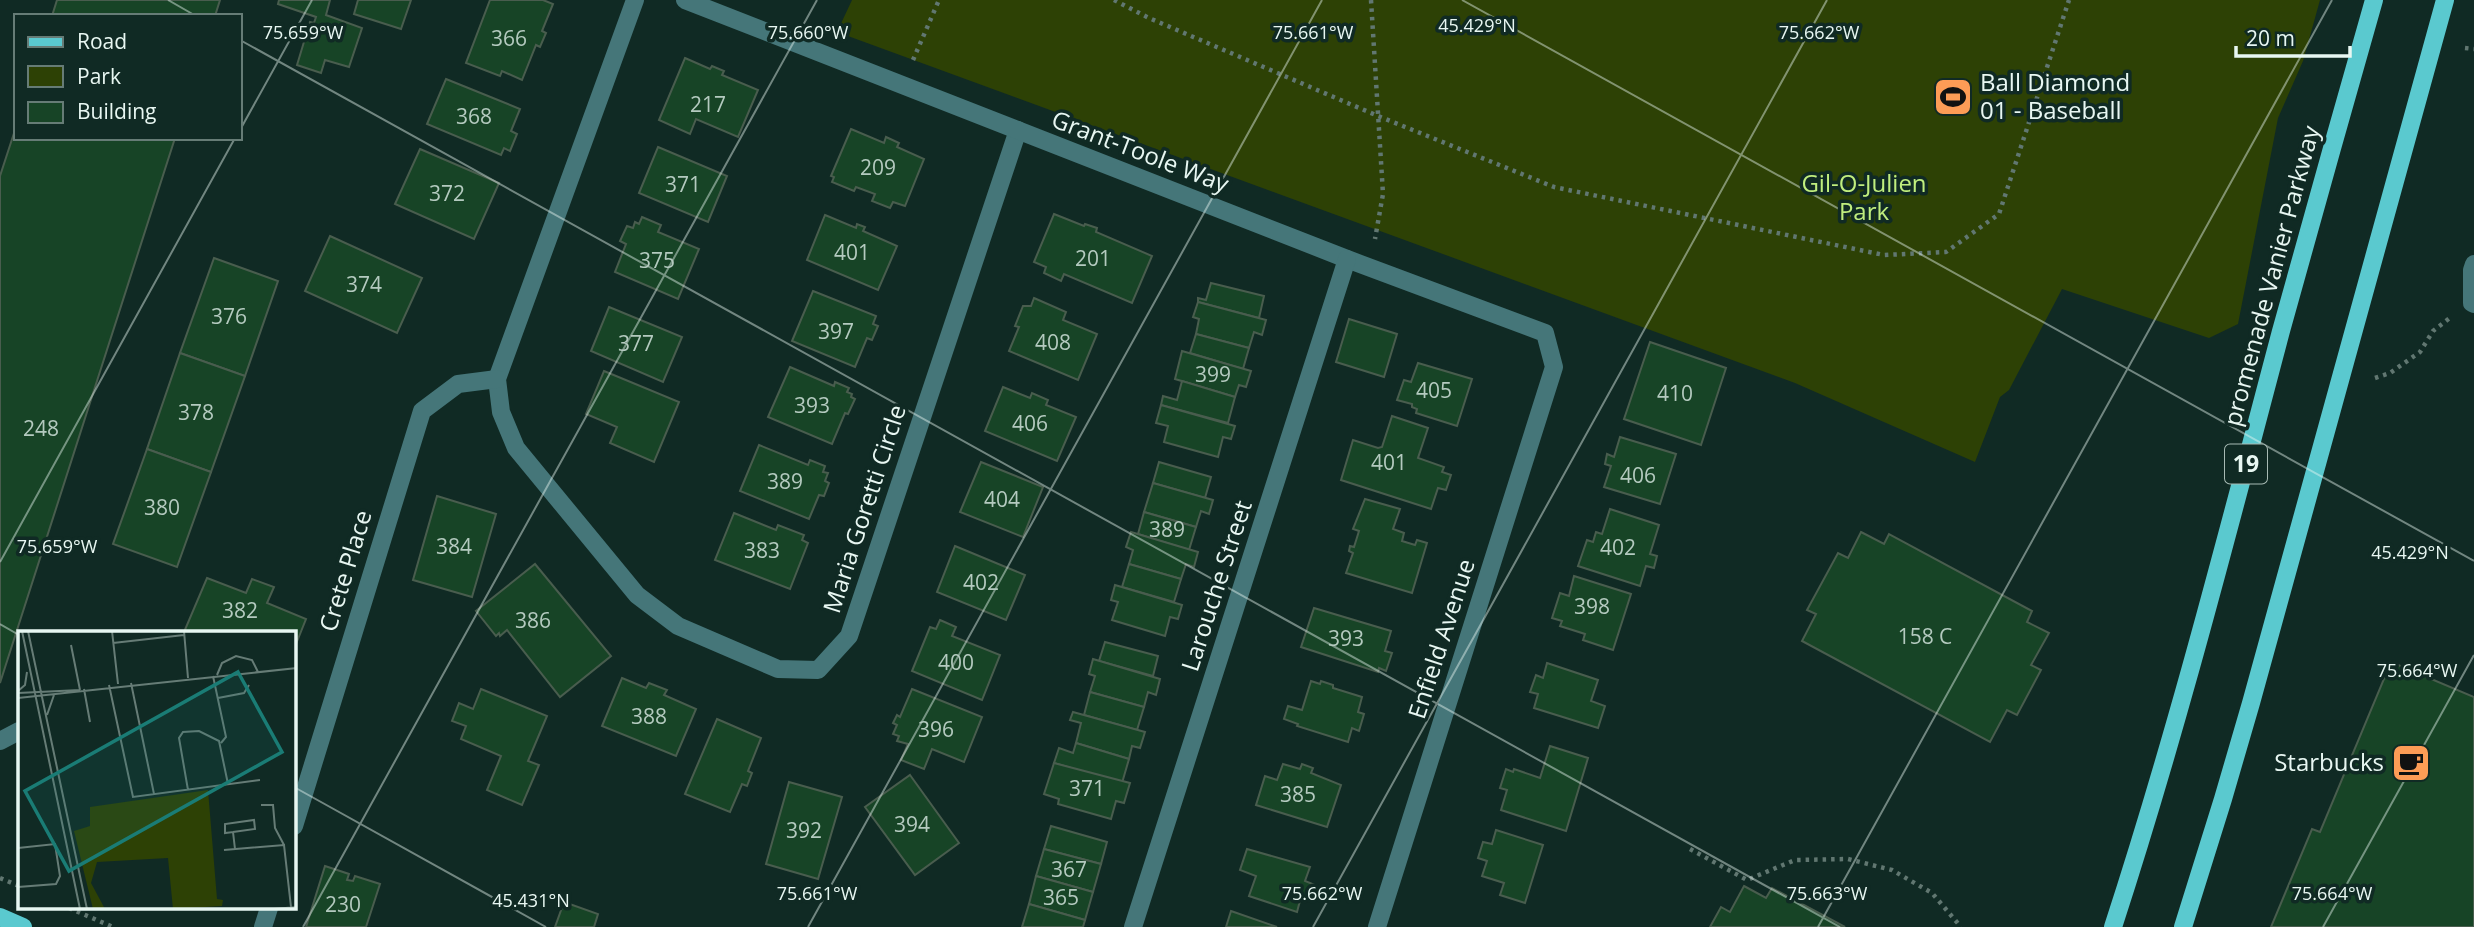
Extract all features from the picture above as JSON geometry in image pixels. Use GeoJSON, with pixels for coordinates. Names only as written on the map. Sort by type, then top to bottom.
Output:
{"type":"FeatureCollection","features":[{"type":"Feature","properties":{"kind":"main road","name":"promenade Vanier Parkway"},"geometry":{"type":"LineString","coordinates":[[2113,927],[2215,585],[2281,330],[2374,0]]}},
{"type":"Feature","properties":{"kind":"main road"},"geometry":{"type":"LineString","coordinates":[[2183,927],[2244,727],[2445,0]]}},
{"type":"Feature","properties":{"kind":"main road"},"geometry":{"type":"LineString","coordinates":[[0,917],[23,927]]}},
{"type":"Feature","properties":{"kind":"street","name":"Maria Goretti Circle"},"geometry":{"type":"LineString","coordinates":[[635,0],[497,379],[501,412],[516,449],[637,595],[678,626],[778,669],[818,670],[849,636],[1018,130]]}},
{"type":"Feature","properties":{"kind":"street","name":"Grant-Toole Way"},"geometry":{"type":"LineString","coordinates":[[685,0],[1370,268],[1545,333],[1554,367]]}},
{"type":"Feature","properties":{"kind":"street","name":"Larouche Street"},"geometry":{"type":"LineString","coordinates":[[1133,927],[1347,259]]}},
{"type":"Feature","properties":{"kind":"street"},"geometry":{"type":"LineString","coordinates":[[2473,303],[2474,264]]}},
{"type":"Feature","properties":{"kind":"street","name":"Enfield Avenue"},"geometry":{"type":"LineString","coordinates":[[1377,927],[1554,367]]}},
{"type":"Feature","properties":{"kind":"street","name":"Crete Place"},"geometry":{"type":"LineString","coordinates":[[296,812],[299,791],[422,411],[458,384],[497,379]]}},
{"type":"Feature","properties":{"kind":"street"},"geometry":{"type":"LineString","coordinates":[[0,741],[18,732]]}},
{"type":"Feature","properties":{"kind":"street"},"geometry":{"type":"LineString","coordinates":[[263,927],[269,909]]}},
{"type":"Feature","properties":{"kind":"path"},"geometry":{"type":"LineString","coordinates":[[903,85],[939,0]]}},
{"type":"Feature","properties":{"kind":"path"},"geometry":{"type":"LineString","coordinates":[[1114,0],[1149,19],[1554,187],[1884,255],[1947,252],[1999,214],[2069,0]]}},
{"type":"Feature","properties":{"kind":"path"},"geometry":{"type":"LineString","coordinates":[[1370,268],[1383,194],[1371,0]]}},
{"type":"Feature","properties":{"kind":"path"},"geometry":{"type":"LineString","coordinates":[[2465,48],[2474,49]]}},
{"type":"Feature","properties":{"kind":"path"},"geometry":{"type":"LineString","coordinates":[[2375,378],[2406,363],[2420,352],[2433,331],[2473,303]]}},
{"type":"Feature","properties":{"kind":"path"},"geometry":{"type":"LineString","coordinates":[[1690,849],[1747,880],[1795,860],[1848,859],[1892,870],[1932,893],[1961,927]]}},
{"type":"Feature","properties":{"kind":"path"},"geometry":{"type":"LineString","coordinates":[[0,878],[18,886]]}},
{"type":"Feature","properties":{"kind":"path"},"geometry":{"type":"LineString","coordinates":[[71,909],[113,927]]}},
{"type":"Feature","properties":{"kind":"green space","name":"Gil-O-Julien Park"},"geometry":{"type":"Polygon","coordinates":[[[852,0],[2320,0],[2303,61],[2278,118],[2238,324],[2209,338],[2062,289],[2009,390],[2000,397],[1975,462],[1795,383],[837,32],[852,0]]]}},
{"type":"Feature","properties":{"kind":"building"},"geometry":{"type":"Polygon","coordinates":[[[57,0],[220,0],[216,14],[53,14],[57,0]]]}},
{"type":"Feature","properties":{"kind":"building"},"geometry":{"type":"Polygon","coordinates":[[[279,0],[330,0],[326,15],[362,28],[349,67],[325,60],[321,73],[297,65],[310,22],[314,23],[316,17],[278,4],[279,0]]]}},
{"type":"Feature","properties":{"kind":"building"},"geometry":{"type":"Polygon","coordinates":[[[358,0],[411,0],[401,29],[354,14],[358,0]]]}},
{"type":"Feature","properties":{"kind":"building"},"geometry":{"type":"Polygon","coordinates":[[[490,0],[543,0],[553,4],[542,31],[546,33],[540,47],[536,45],[522,80],[502,71],[500,76],[466,63],[490,0]]]}},
{"type":"Feature","properties":{"kind":"building"},"geometry":{"type":"Polygon","coordinates":[[[685,58],[710,69],[712,66],[724,71],[722,75],[758,90],[738,137],[696,119],[690,134],[659,120],[685,58]]]}},
{"type":"Feature","properties":{"kind":"building"},"geometry":{"type":"Polygon","coordinates":[[[446,79],[520,109],[511,131],[517,134],[510,151],[504,148],[501,155],[427,124],[446,79]]]}},
{"type":"Feature","properties":{"kind":"building"},"geometry":{"type":"Polygon","coordinates":[[[851,129],[884,143],[886,137],[899,143],[897,147],[924,159],[905,206],[893,202],[890,208],[872,201],[875,194],[856,187],[854,191],[832,182],[834,177],[831,176],[851,129]]]}},
{"type":"Feature","properties":{"kind":"building"},"geometry":{"type":"Polygon","coordinates":[[[14,133],[14,140],[174,140],[0,683],[0,176],[14,133]]]}},
{"type":"Feature","properties":{"kind":"building"},"geometry":{"type":"Polygon","coordinates":[[[658,147],[727,176],[708,222],[639,193],[658,147]]]}},
{"type":"Feature","properties":{"kind":"building"},"geometry":{"type":"Polygon","coordinates":[[[420,149],[499,183],[474,239],[395,204],[420,149]]]}},
{"type":"Feature","properties":{"kind":"building"},"geometry":{"type":"Polygon","coordinates":[[[1054,214],[1084,226],[1085,224],[1097,228],[1096,232],[1152,256],[1132,303],[1064,274],[1061,281],[1044,273],[1046,267],[1034,262],[1054,214]]]}},
{"type":"Feature","properties":{"kind":"building"},"geometry":{"type":"Polygon","coordinates":[[[825,215],[856,228],[857,224],[865,227],[863,231],[897,246],[878,290],[807,260],[825,215]]]}},
{"type":"Feature","properties":{"kind":"building"},"geometry":{"type":"Polygon","coordinates":[[[642,217],[661,225],[658,232],[699,249],[678,299],[615,272],[626,244],[620,241],[627,226],[633,228],[635,222],[639,224],[642,217]]]}},
{"type":"Feature","properties":{"kind":"building"},"geometry":{"type":"Polygon","coordinates":[[[330,236],[422,278],[397,333],[305,291],[330,236]]]}},
{"type":"Feature","properties":{"kind":"building"},"geometry":{"type":"Polygon","coordinates":[[[214,258],[278,281],[245,376],[180,353],[214,258]]]}},
{"type":"Feature","properties":{"kind":"building"},"geometry":{"type":"Polygon","coordinates":[[[1211,283],[1264,296],[1259,318],[1198,302],[1198,298],[1206,300],[1211,283]]]}},
{"type":"Feature","properties":{"kind":"building"},"geometry":{"type":"Polygon","coordinates":[[[813,291],[876,316],[873,324],[878,326],[872,340],[867,338],[855,367],[792,341],[813,291]]]}},
{"type":"Feature","properties":{"kind":"building"},"geometry":{"type":"Polygon","coordinates":[[[1034,298],[1066,312],[1063,320],[1097,334],[1078,380],[1009,351],[1019,327],[1015,326],[1023,306],[1031,306],[1034,298]]]}},
{"type":"Feature","properties":{"kind":"building"},"geometry":{"type":"Polygon","coordinates":[[[1198,302],[1266,320],[1262,335],[1254,332],[1249,348],[1196,334],[1199,319],[1193,317],[1198,302]]]}},
{"type":"Feature","properties":{"kind":"building"},"geometry":{"type":"Polygon","coordinates":[[[609,307],[682,337],[663,382],[591,351],[609,307]]]}},
{"type":"Feature","properties":{"kind":"building"},"geometry":{"type":"Polygon","coordinates":[[[1349,319],[1397,334],[1384,377],[1336,362],[1349,319]]]}},
{"type":"Feature","properties":{"kind":"building"},"geometry":{"type":"Polygon","coordinates":[[[1196,334],[1249,348],[1243,369],[1190,353],[1196,334]]]}},
{"type":"Feature","properties":{"kind":"building"},"geometry":{"type":"Polygon","coordinates":[[[1650,342],[1726,368],[1701,445],[1624,419],[1650,342]]]}},
{"type":"Feature","properties":{"kind":"building"},"geometry":{"type":"Polygon","coordinates":[[[1182,351],[1251,371],[1246,387],[1239,385],[1235,397],[1175,379],[1182,351]]]}},
{"type":"Feature","properties":{"kind":"building"},"geometry":{"type":"Polygon","coordinates":[[[180,353],[245,376],[211,472],[147,449],[180,353]]]}},
{"type":"Feature","properties":{"kind":"building"},"geometry":{"type":"Polygon","coordinates":[[[1418,363],[1472,379],[1457,426],[1416,413],[1417,409],[1412,407],[1412,404],[1397,400],[1404,380],[1411,382],[1418,363]]]}},
{"type":"Feature","properties":{"kind":"building"},"geometry":{"type":"Polygon","coordinates":[[[790,367],[834,386],[835,382],[849,388],[847,392],[855,399],[848,414],[845,413],[832,444],[768,417],[790,367]]]}},
{"type":"Feature","properties":{"kind":"building"},"geometry":{"type":"Polygon","coordinates":[[[604,371],[679,402],[654,462],[610,443],[617,427],[586,414],[604,371]]]}},
{"type":"Feature","properties":{"kind":"building"},"geometry":{"type":"Polygon","coordinates":[[[1182,381],[1235,397],[1228,423],[1161,405],[1163,396],[1177,400],[1182,381]]]}},
{"type":"Feature","properties":{"kind":"building"},"geometry":{"type":"Polygon","coordinates":[[[1003,387],[1030,398],[1032,393],[1048,400],[1046,405],[1076,417],[1057,461],[985,431],[1003,387]]]}},
{"type":"Feature","properties":{"kind":"building"},"geometry":{"type":"Polygon","coordinates":[[[1161,405],[1235,426],[1231,439],[1223,437],[1218,457],[1164,442],[1168,426],[1156,423],[1161,405]]]}},
{"type":"Feature","properties":{"kind":"building"},"geometry":{"type":"Polygon","coordinates":[[[1392,416],[1428,428],[1418,458],[1444,467],[1442,472],[1451,475],[1446,490],[1438,488],[1431,509],[1341,480],[1353,440],[1382,447],[1392,416]]]}},
{"type":"Feature","properties":{"kind":"building"},"geometry":{"type":"Polygon","coordinates":[[[1620,437],[1676,454],[1660,504],[1604,487],[1611,466],[1605,464],[1607,454],[1614,457],[1620,437]]]}},
{"type":"Feature","properties":{"kind":"building"},"geometry":{"type":"Polygon","coordinates":[[[759,445],[808,465],[810,460],[825,466],[823,472],[828,473],[825,481],[829,483],[824,496],[819,495],[809,519],[740,491],[759,445]]]}},
{"type":"Feature","properties":{"kind":"building"},"geometry":{"type":"Polygon","coordinates":[[[147,449],[211,472],[177,567],[113,544],[147,449]]]}},
{"type":"Feature","properties":{"kind":"building"},"geometry":{"type":"Polygon","coordinates":[[[981,462],[1043,487],[1023,537],[960,512],[981,462]]]}},
{"type":"Feature","properties":{"kind":"building"},"geometry":{"type":"Polygon","coordinates":[[[1159,462],[1211,477],[1205,498],[1153,483],[1159,462]]]}},
{"type":"Feature","properties":{"kind":"building"},"geometry":{"type":"Polygon","coordinates":[[[1153,483],[1213,500],[1209,514],[1201,511],[1196,527],[1144,512],[1153,483]]]}},
{"type":"Feature","properties":{"kind":"building"},"geometry":{"type":"Polygon","coordinates":[[[437,496],[496,514],[472,597],[413,580],[437,496]]]}},
{"type":"Feature","properties":{"kind":"building"},"geometry":{"type":"Polygon","coordinates":[[[1365,499],[1400,509],[1393,529],[1404,533],[1402,541],[1415,545],[1417,540],[1427,543],[1412,593],[1346,573],[1353,553],[1349,551],[1350,546],[1354,547],[1359,531],[1353,529],[1365,499]]]}},
{"type":"Feature","properties":{"kind":"building"},"geometry":{"type":"Polygon","coordinates":[[[1610,509],[1659,525],[1650,554],[1657,556],[1654,568],[1646,566],[1640,586],[1578,566],[1587,540],[1593,542],[1596,532],[1602,534],[1610,509]]]}},
{"type":"Feature","properties":{"kind":"building"},"geometry":{"type":"Polygon","coordinates":[[[1144,512],[1196,527],[1189,550],[1138,534],[1144,512]]]}},
{"type":"Feature","properties":{"kind":"building"},"geometry":{"type":"Polygon","coordinates":[[[734,513],[776,530],[778,525],[804,535],[802,540],[808,543],[790,589],[715,560],[734,513]]]}},
{"type":"Feature","properties":{"kind":"building"},"geometry":{"type":"Polygon","coordinates":[[[1131,532],[1198,552],[1194,567],[1186,564],[1181,579],[1129,564],[1133,550],[1126,547],[1131,532]]]}},
{"type":"Feature","properties":{"kind":"building"},"geometry":{"type":"Polygon","coordinates":[[[1861,532],[1884,544],[1889,534],[2032,611],[2027,622],[2049,633],[2031,665],[2041,670],[2017,715],[2007,710],[1990,742],[1802,641],[1816,614],[1807,610],[1838,553],[1848,558],[1861,532]]]}},
{"type":"Feature","properties":{"kind":"building"},"geometry":{"type":"Polygon","coordinates":[[[955,546],[1025,575],[1006,620],[937,592],[955,546]]]}},
{"type":"Feature","properties":{"kind":"building"},"geometry":{"type":"Polygon","coordinates":[[[535,564],[611,656],[560,697],[507,630],[496,636],[476,611],[535,564]]]}},
{"type":"Feature","properties":{"kind":"building"},"geometry":{"type":"Polygon","coordinates":[[[1129,564],[1181,579],[1174,602],[1122,587],[1129,564]]]}},
{"type":"Feature","properties":{"kind":"building"},"geometry":{"type":"Polygon","coordinates":[[[1574,576],[1631,594],[1613,650],[1583,640],[1585,634],[1560,626],[1562,621],[1552,618],[1560,593],[1569,596],[1574,576]]]}},
{"type":"Feature","properties":{"kind":"building"},"geometry":{"type":"Polygon","coordinates":[[[207,578],[246,593],[252,579],[274,587],[267,603],[306,619],[296,644],[296,631],[184,631],[207,578]]]}},
{"type":"Feature","properties":{"kind":"building"},"geometry":{"type":"Polygon","coordinates":[[[1115,585],[1182,605],[1178,619],[1170,617],[1165,636],[1112,620],[1118,602],[1111,600],[1115,585]]]}},
{"type":"Feature","properties":{"kind":"building"},"geometry":{"type":"Polygon","coordinates":[[[1314,608],[1391,631],[1385,651],[1392,653],[1386,671],[1379,668],[1378,672],[1301,647],[1314,608]]]}},
{"type":"Feature","properties":{"kind":"building"},"geometry":{"type":"Polygon","coordinates":[[[940,620],[956,627],[952,636],[1000,655],[982,700],[912,671],[930,627],[936,629],[940,620]]]}},
{"type":"Feature","properties":{"kind":"building"},"geometry":{"type":"Polygon","coordinates":[[[1105,642],[1158,656],[1153,676],[1099,661],[1105,642]]]}},
{"type":"Feature","properties":{"kind":"building"},"geometry":{"type":"Polygon","coordinates":[[[1093,659],[1160,679],[1156,695],[1148,692],[1144,707],[1090,692],[1095,676],[1089,674],[1093,659]]]}},
{"type":"Feature","properties":{"kind":"building","name":"Starbucks"},"geometry":{"type":"Polygon","coordinates":[[[2391,662],[2474,697],[2474,927],[2271,927],[2312,829],[2320,832],[2391,662]]]}},
{"type":"Feature","properties":{"kind":"building"},"geometry":{"type":"Polygon","coordinates":[[[1547,663],[1598,680],[1591,701],[1605,706],[1598,728],[1534,708],[1538,694],[1530,692],[1536,675],[1543,678],[1547,663]]]}},
{"type":"Feature","properties":{"kind":"building"},"geometry":{"type":"Polygon","coordinates":[[[622,678],[646,688],[649,683],[667,690],[664,695],[696,709],[676,756],[602,726],[622,678]]]}},
{"type":"Feature","properties":{"kind":"building"},"geometry":{"type":"Polygon","coordinates":[[[1311,681],[1320,684],[1321,681],[1333,685],[1333,688],[1362,697],[1358,712],[1364,714],[1359,731],[1352,728],[1348,742],[1297,726],[1298,724],[1284,719],[1288,706],[1302,710],[1311,681]]]}},
{"type":"Feature","properties":{"kind":"building"},"geometry":{"type":"Polygon","coordinates":[[[481,689],[547,716],[528,761],[539,765],[522,805],[487,790],[501,756],[461,739],[466,726],[452,721],[459,703],[473,709],[481,689]]]}},
{"type":"Feature","properties":{"kind":"building"},"geometry":{"type":"Polygon","coordinates":[[[912,689],[982,717],[964,762],[932,749],[924,769],[901,760],[908,744],[897,741],[899,736],[893,734],[897,725],[893,723],[897,715],[900,717],[912,689]]]}},
{"type":"Feature","properties":{"kind":"building"},"geometry":{"type":"Polygon","coordinates":[[[1090,692],[1144,707],[1137,730],[1084,715],[1090,692]]]}},
{"type":"Feature","properties":{"kind":"building"},"geometry":{"type":"Polygon","coordinates":[[[1073,712],[1145,732],[1140,748],[1132,746],[1129,759],[1076,743],[1081,723],[1070,720],[1073,712]]]}},
{"type":"Feature","properties":{"kind":"building"},"geometry":{"type":"Polygon","coordinates":[[[717,719],[761,738],[748,771],[752,773],[747,786],[742,784],[730,812],[685,794],[717,719]]]}},
{"type":"Feature","properties":{"kind":"building"},"geometry":{"type":"Polygon","coordinates":[[[1076,743],[1129,759],[1122,783],[1054,763],[1059,748],[1073,753],[1076,743]]]}},
{"type":"Feature","properties":{"kind":"building"},"geometry":{"type":"Polygon","coordinates":[[[1550,746],[1588,758],[1566,831],[1501,810],[1507,790],[1500,788],[1506,769],[1540,778],[1550,746]]]}},
{"type":"Feature","properties":{"kind":"building"},"geometry":{"type":"Polygon","coordinates":[[[1054,763],[1130,783],[1124,803],[1116,801],[1111,819],[1058,804],[1059,799],[1044,794],[1054,763]]]}},
{"type":"Feature","properties":{"kind":"building"},"geometry":{"type":"Polygon","coordinates":[[[1283,764],[1300,769],[1302,764],[1313,768],[1311,773],[1341,785],[1327,827],[1256,805],[1265,776],[1277,780],[1283,764]]]}},
{"type":"Feature","properties":{"kind":"building"},"geometry":{"type":"Polygon","coordinates":[[[910,775],[959,843],[915,875],[865,807],[910,775]]]}},
{"type":"Feature","properties":{"kind":"building"},"geometry":{"type":"Polygon","coordinates":[[[789,782],[842,797],[818,879],[766,864],[789,782]]]}},
{"type":"Feature","properties":{"kind":"building"},"geometry":{"type":"Polygon","coordinates":[[[1051,826],[1107,842],[1101,864],[1044,849],[1051,826]]]}},
{"type":"Feature","properties":{"kind":"building"},"geometry":{"type":"Polygon","coordinates":[[[1496,830],[1543,845],[1525,903],[1500,895],[1504,883],[1482,876],[1487,861],[1478,858],[1483,842],[1492,844],[1496,830]]]}},
{"type":"Feature","properties":{"kind":"building"},"geometry":{"type":"Polygon","coordinates":[[[1044,849],[1101,864],[1093,892],[1036,876],[1044,849]]]}},
{"type":"Feature","properties":{"kind":"building"},"geometry":{"type":"Polygon","coordinates":[[[1247,849],[1310,867],[1305,881],[1315,885],[1309,900],[1301,897],[1297,912],[1249,896],[1256,876],[1240,870],[1247,849]]]}},
{"type":"Feature","properties":{"kind":"building"},"geometry":{"type":"Polygon","coordinates":[[[325,866],[349,874],[347,880],[353,881],[355,876],[380,884],[366,927],[306,927],[325,866]]]}},
{"type":"Feature","properties":{"kind":"building"},"geometry":{"type":"Polygon","coordinates":[[[1036,876],[1093,892],[1085,920],[1029,904],[1036,876]]]}},
{"type":"Feature","properties":{"kind":"building"},"geometry":{"type":"Polygon","coordinates":[[[1744,886],[1766,898],[1772,888],[1845,927],[1710,927],[1721,907],[1730,912],[1744,886]]]}},
{"type":"Feature","properties":{"kind":"building"},"geometry":{"type":"Polygon","coordinates":[[[564,902],[598,914],[594,927],[555,927],[564,902]]]}},
{"type":"Feature","properties":{"kind":"building"},"geometry":{"type":"Polygon","coordinates":[[[1029,904],[1085,920],[1083,927],[1022,927],[1029,904]]]}},
{"type":"Feature","properties":{"kind":"building"},"geometry":{"type":"Polygon","coordinates":[[[1231,911],[1277,927],[1226,927],[1231,911]]]}},
{"type":"Feature","properties":{"kind":"place","name":"Ball Diamond 01 - Baseball"},"geometry":{"type":"Point","coordinates":[1953,97]}},
{"type":"Feature","properties":{"kind":"place","name":"Starbucks"},"geometry":{"type":"Point","coordinates":[2411,763]}}]}
